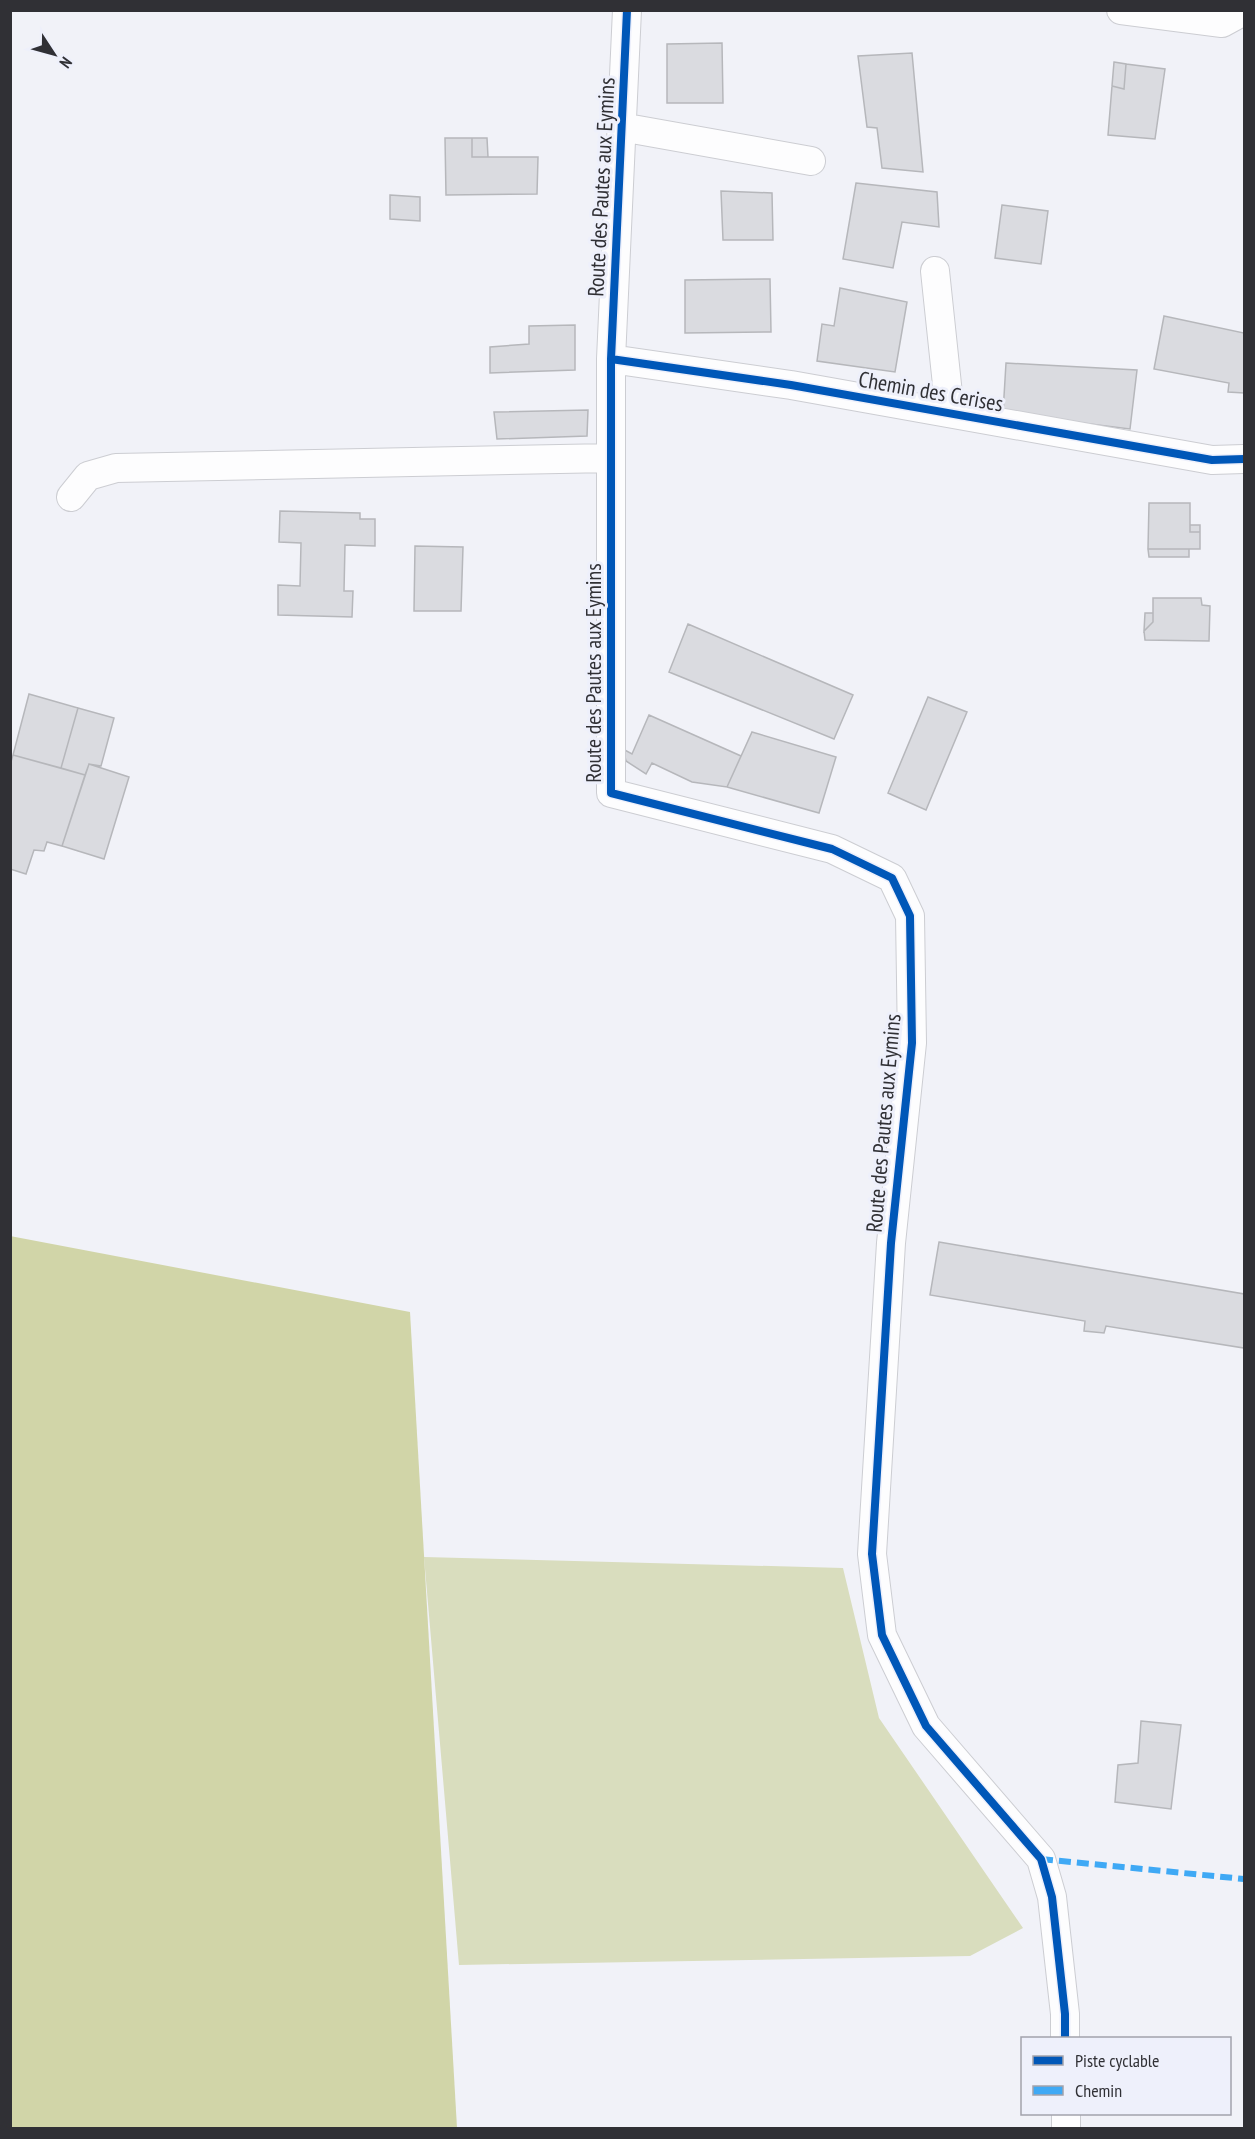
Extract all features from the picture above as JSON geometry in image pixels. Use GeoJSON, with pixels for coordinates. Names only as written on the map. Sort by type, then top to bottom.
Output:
{"type":"FeatureCollection","features":[{"type":"Feature","properties":{"kind":"street","name":"Route des Pautes aux Eymins"},"geometry":{"type":"LineString","coordinates":[[627,10],[611,359],[611,793],[832,849],[892,878],[910,916],[912,1043],[891,1243],[872,1554],[882,1635],[926,1726],[1041,1859],[1052,1897],[1065,2014],[1065,2037]]}},
{"type":"Feature","properties":{"kind":"street"},"geometry":{"type":"LineString","coordinates":[[1121,10],[1222,23],[1245,11]]}},
{"type":"Feature","properties":{"kind":"street"},"geometry":{"type":"LineString","coordinates":[[621,127],[811,161]]}},
{"type":"Feature","properties":{"kind":"street"},"geometry":{"type":"LineString","coordinates":[[936,271],[950,413]]}},
{"type":"Feature","properties":{"kind":"street","name":"Chemin des Cerises"},"geometry":{"type":"LineString","coordinates":[[611,359],[791,385],[1212,460],[1245,459]]}},
{"type":"Feature","properties":{"kind":"street"},"geometry":{"type":"LineString","coordinates":[[71,496],[88,476],[116,468],[611,458]]}},
{"type":"Feature","properties":{"kind":"green space"},"geometry":{"type":"Polygon","coordinates":[[[10,1236],[410,1312],[457,2128],[11,2128],[10,1236]]]}},
{"type":"Feature","properties":{"kind":"green space"},"geometry":{"type":"Polygon","coordinates":[[[424,1557],[843,1568],[879,1718],[1023,1928],[970,1956],[459,1965],[424,1557]]]}},
{"type":"Feature","properties":{"kind":"building"},"geometry":{"type":"Polygon","coordinates":[[[722,43],[723,103],[667,103],[667,44],[722,43]]]}},
{"type":"Feature","properties":{"kind":"building"},"geometry":{"type":"Polygon","coordinates":[[[912,53],[923,172],[882,168],[877,128],[867,127],[858,56],[912,53]]]}},
{"type":"Feature","properties":{"kind":"building"},"geometry":{"type":"Polygon","coordinates":[[[1114,62],[1126,64],[1124,89],[1112,86],[1114,62]]]}},
{"type":"Feature","properties":{"kind":"building"},"geometry":{"type":"Polygon","coordinates":[[[1126,64],[1165,69],[1155,139],[1108,135],[1112,86],[1124,89],[1126,64]]]}},
{"type":"Feature","properties":{"kind":"building"},"geometry":{"type":"Polygon","coordinates":[[[445,138],[472,138],[472,157],[538,157],[537,194],[446,195],[445,138]]]}},
{"type":"Feature","properties":{"kind":"building"},"geometry":{"type":"Polygon","coordinates":[[[472,138],[487,138],[488,157],[472,157],[472,138]]]}},
{"type":"Feature","properties":{"kind":"building"},"geometry":{"type":"Polygon","coordinates":[[[856,183],[937,192],[939,227],[902,222],[893,268],[843,259],[856,183]]]}},
{"type":"Feature","properties":{"kind":"building"},"geometry":{"type":"Polygon","coordinates":[[[721,191],[772,193],[773,240],[723,240],[721,191]]]}},
{"type":"Feature","properties":{"kind":"building"},"geometry":{"type":"Polygon","coordinates":[[[390,195],[420,197],[420,221],[390,219],[390,195]]]}},
{"type":"Feature","properties":{"kind":"building"},"geometry":{"type":"Polygon","coordinates":[[[1002,205],[1048,211],[1041,264],[995,258],[1002,205]]]}},
{"type":"Feature","properties":{"kind":"building"},"geometry":{"type":"Polygon","coordinates":[[[770,279],[771,332],[685,333],[685,280],[770,279]]]}},
{"type":"Feature","properties":{"kind":"building"},"geometry":{"type":"Polygon","coordinates":[[[840,288],[907,302],[895,372],[817,361],[822,324],[834,326],[840,288]]]}},
{"type":"Feature","properties":{"kind":"building"},"geometry":{"type":"Polygon","coordinates":[[[1164,316],[1244,333],[1244,393],[1228,392],[1229,383],[1154,369],[1164,316]]]}},
{"type":"Feature","properties":{"kind":"building"},"geometry":{"type":"Polygon","coordinates":[[[575,325],[575,370],[490,373],[490,347],[529,344],[529,326],[575,325]]]}},
{"type":"Feature","properties":{"kind":"building"},"geometry":{"type":"Polygon","coordinates":[[[1006,363],[1137,370],[1130,429],[1003,413],[1006,363]]]}},
{"type":"Feature","properties":{"kind":"building"},"geometry":{"type":"Polygon","coordinates":[[[588,410],[587,436],[497,439],[494,412],[588,410]]]}},
{"type":"Feature","properties":{"kind":"building"},"geometry":{"type":"Polygon","coordinates":[[[1149,503],[1190,503],[1190,532],[1200,532],[1200,549],[1148,549],[1149,503]]]}},
{"type":"Feature","properties":{"kind":"building"},"geometry":{"type":"Polygon","coordinates":[[[280,511],[360,513],[360,519],[375,519],[375,546],[345,545],[344,591],[353,591],[352,617],[278,615],[278,585],[300,586],[301,543],[279,542],[280,511]]]}},
{"type":"Feature","properties":{"kind":"building"},"geometry":{"type":"Polygon","coordinates":[[[1190,525],[1200,525],[1200,532],[1190,532],[1190,525]]]}},
{"type":"Feature","properties":{"kind":"building"},"geometry":{"type":"Polygon","coordinates":[[[415,546],[463,547],[461,611],[414,611],[415,546]]]}},
{"type":"Feature","properties":{"kind":"building"},"geometry":{"type":"Polygon","coordinates":[[[1148,549],[1189,549],[1189,557],[1149,557],[1148,549]]]}},
{"type":"Feature","properties":{"kind":"building"},"geometry":{"type":"Polygon","coordinates":[[[1153,598],[1201,598],[1202,605],[1210,606],[1209,641],[1145,640],[1144,631],[1153,622],[1153,598]]]}},
{"type":"Feature","properties":{"kind":"building"},"geometry":{"type":"Polygon","coordinates":[[[1145,613],[1153,613],[1153,622],[1144,631],[1145,613]]]}},
{"type":"Feature","properties":{"kind":"building"},"geometry":{"type":"Polygon","coordinates":[[[688,624],[853,695],[834,739],[669,672],[688,624]]]}},
{"type":"Feature","properties":{"kind":"building"},"geometry":{"type":"Polygon","coordinates":[[[29,694],[78,708],[61,768],[13,755],[29,694]]]}},
{"type":"Feature","properties":{"kind":"building"},"geometry":{"type":"Polygon","coordinates":[[[928,697],[967,712],[926,810],[888,793],[928,697]]]}},
{"type":"Feature","properties":{"kind":"building"},"geometry":{"type":"Polygon","coordinates":[[[78,708],[114,718],[101,766],[89,764],[85,775],[61,768],[78,708]]]}},
{"type":"Feature","properties":{"kind":"building"},"geometry":{"type":"Polygon","coordinates":[[[649,715],[741,756],[727,787],[692,782],[652,763],[646,774],[626,761],[623,749],[632,754],[649,715]]]}},
{"type":"Feature","properties":{"kind":"building"},"geometry":{"type":"Polygon","coordinates":[[[752,732],[836,757],[819,813],[727,787],[752,732]]]}},
{"type":"Feature","properties":{"kind":"building"},"geometry":{"type":"Polygon","coordinates":[[[13,755],[85,775],[62,846],[47,842],[44,851],[34,850],[26,874],[10,869],[10,765],[13,755]]]}},
{"type":"Feature","properties":{"kind":"building"},"geometry":{"type":"Polygon","coordinates":[[[89,764],[129,777],[104,859],[62,846],[89,764]]]}},
{"type":"Feature","properties":{"kind":"building"},"geometry":{"type":"Polygon","coordinates":[[[939,1242],[1244,1294],[1244,1348],[1106,1326],[1104,1333],[1084,1331],[1085,1321],[930,1295],[939,1242]]]}},
{"type":"Feature","properties":{"kind":"building"},"geometry":{"type":"Polygon","coordinates":[[[1141,1721],[1181,1725],[1171,1809],[1115,1802],[1118,1765],[1138,1763],[1141,1721]]]}},
{"type":"Feature","properties":{"kind":"marked path"},"geometry":{"type":"LineString","coordinates":[[1041,1859],[1244,1879]]}},
{"type":"Feature","properties":{"kind":"cycle path"},"geometry":{"type":"LineString","coordinates":[[627,10],[611,359],[611,793],[832,849],[892,878],[910,916],[912,1043],[891,1243],[872,1554],[882,1635],[926,1726],[1041,1859],[1052,1897],[1065,2014],[1065,2037]]}},
{"type":"Feature","properties":{"kind":"cycle path"},"geometry":{"type":"LineString","coordinates":[[611,359],[791,385],[1212,460],[1244,459]]}}]}
